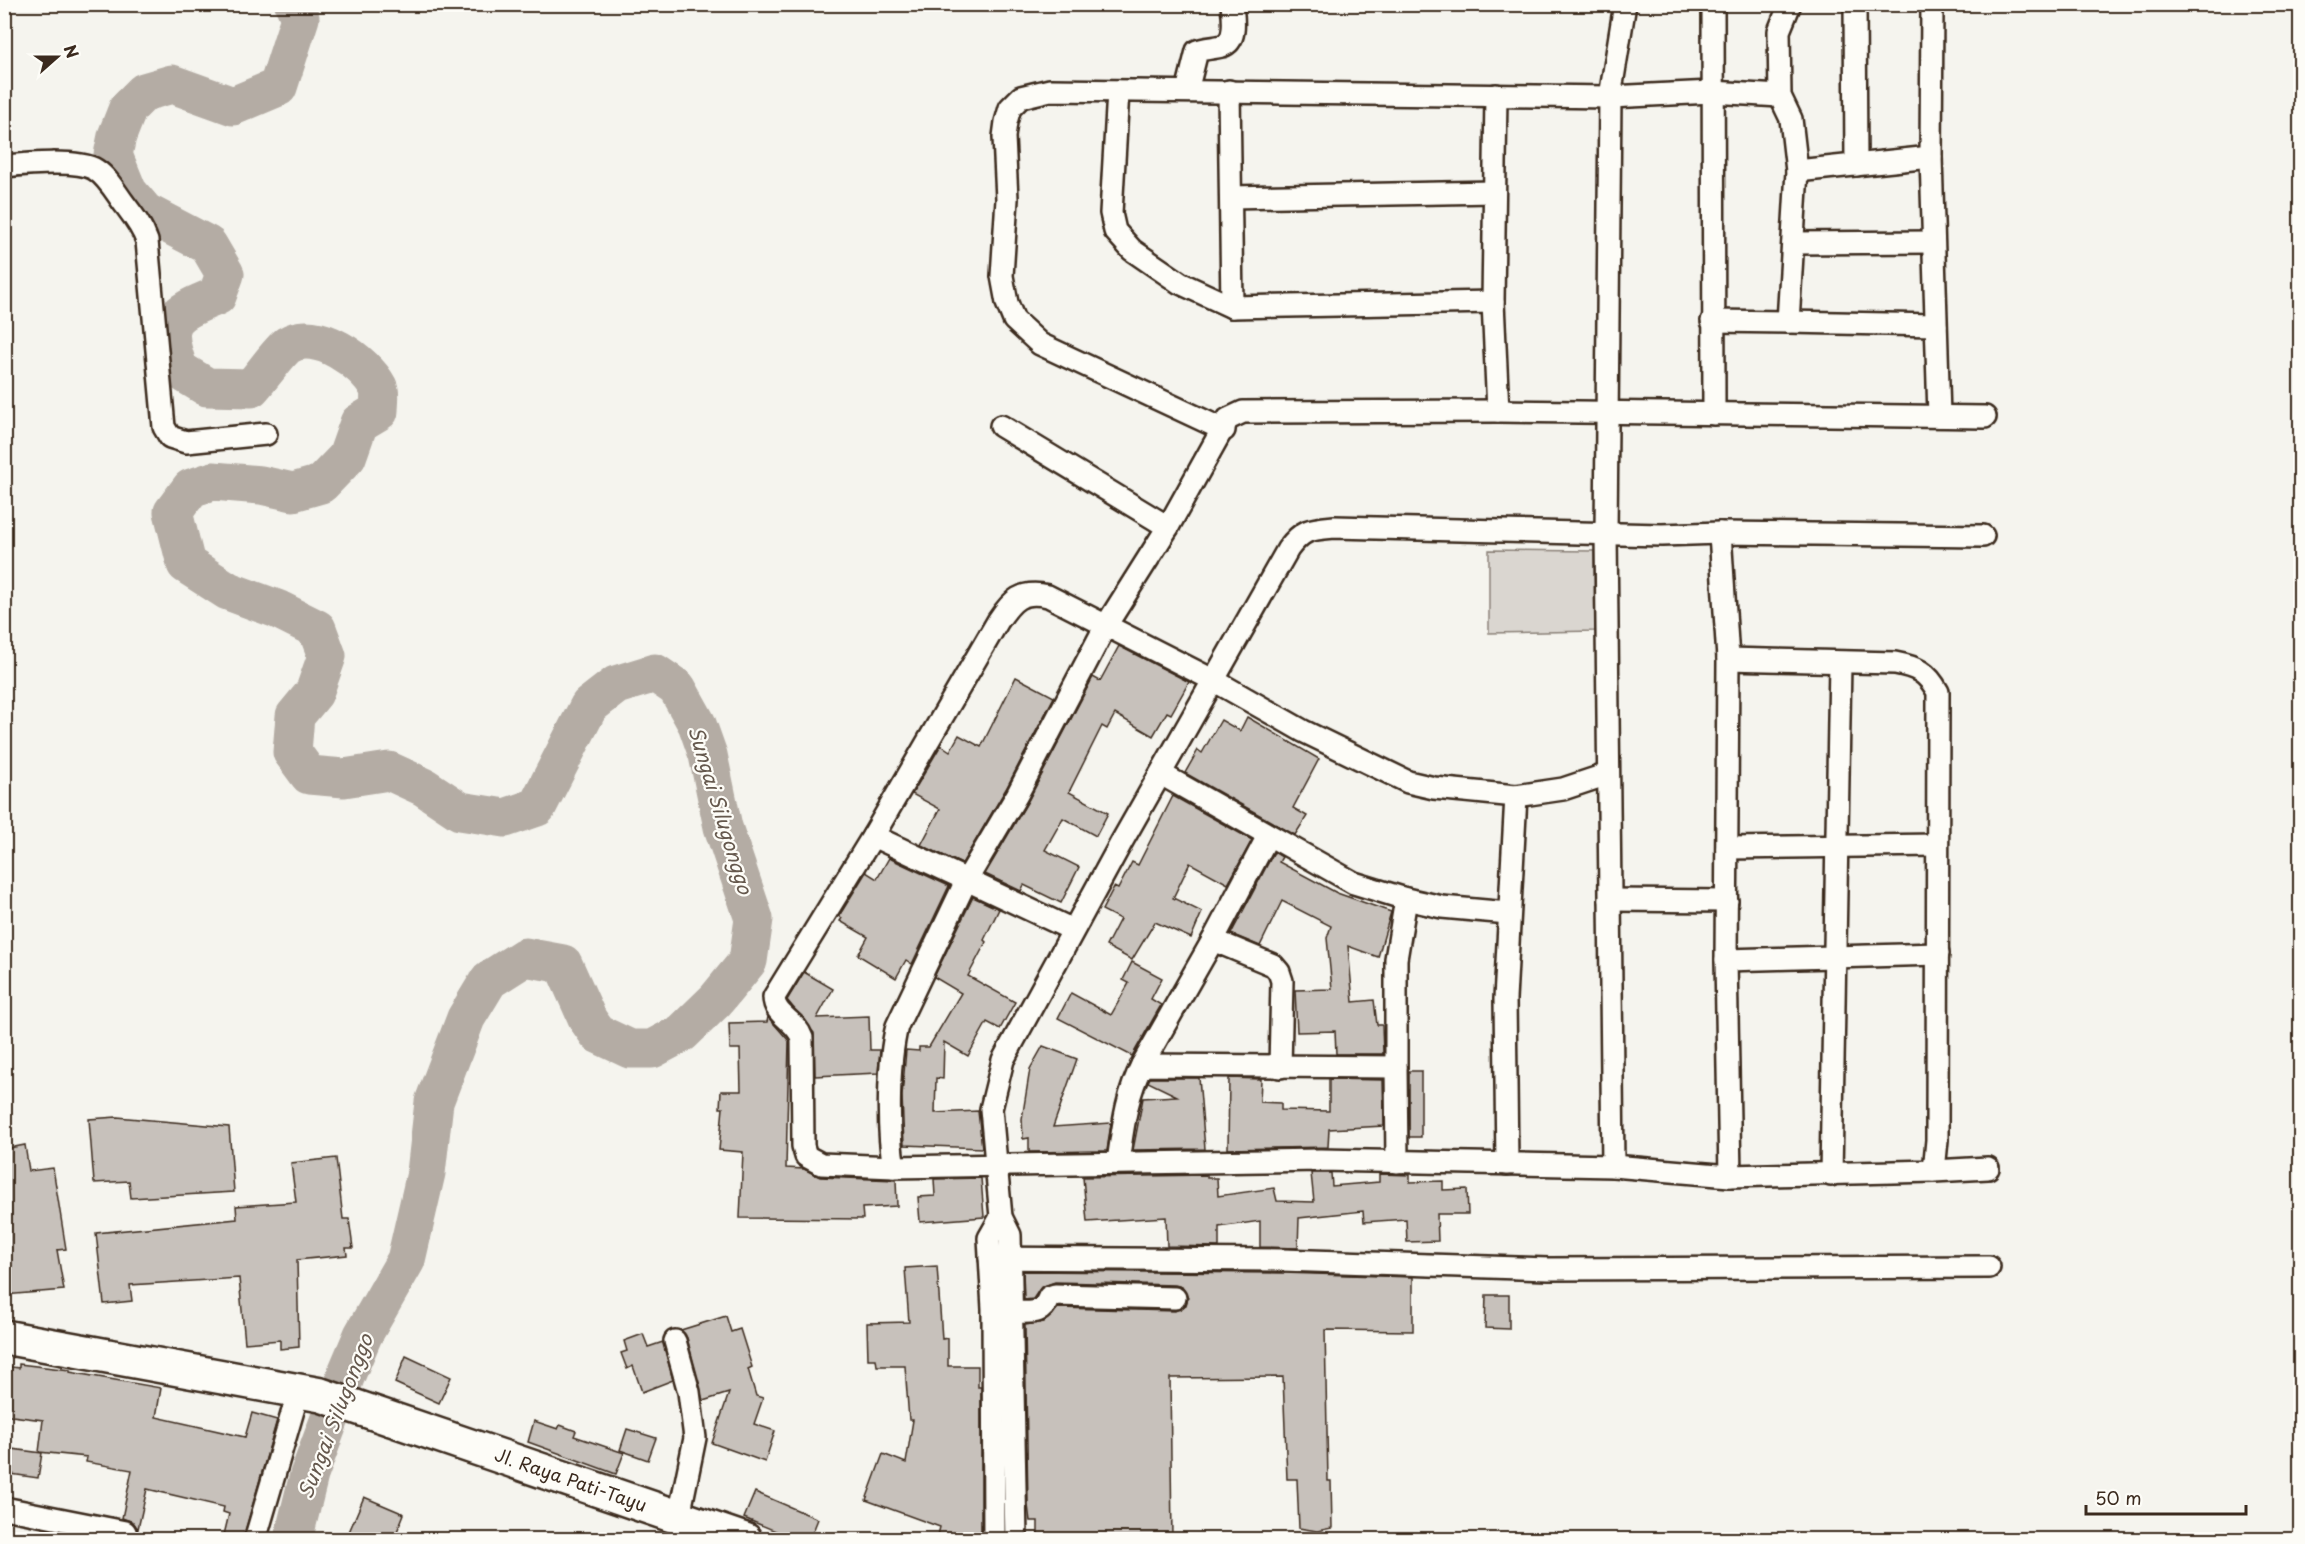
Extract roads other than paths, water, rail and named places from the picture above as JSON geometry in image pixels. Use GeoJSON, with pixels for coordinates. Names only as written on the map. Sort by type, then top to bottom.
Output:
{"type":"FeatureCollection","features":[{"type":"Feature","properties":{"kind":"main road"},"geometry":{"type":"LineString","coordinates":[[4,1337],[310,1393]]}},
{"type":"Feature","properties":{"kind":"main road","name":"Jl. Raya Pati-Tayu"},"geometry":{"type":"LineString","coordinates":[[310,1393],[397,1419],[745,1539]]}},
{"type":"Feature","properties":{"kind":"street"},"geometry":{"type":"LineString","coordinates":[[1187,91],[1197,51],[1225,45],[1230,40],[1233,29],[1232,4]]}},
{"type":"Feature","properties":{"kind":"street"},"geometry":{"type":"LineString","coordinates":[[1613,1166],[1606,534],[1609,413],[1610,97],[1625,4]]}},
{"type":"Feature","properties":{"kind":"street"},"geometry":{"type":"LineString","coordinates":[[1713,4],[1714,414]]}},
{"type":"Feature","properties":{"kind":"street"},"geometry":{"type":"LineString","coordinates":[[1788,322],[1797,171],[1791,119],[1780,96],[1779,32],[1790,4]]}},
{"type":"Feature","properties":{"kind":"street"},"geometry":{"type":"LineString","coordinates":[[1856,4],[1856,165]]}},
{"type":"Feature","properties":{"kind":"street"},"geometry":{"type":"LineString","coordinates":[[1932,4],[1931,156],[1939,416]]}},
{"type":"Feature","properties":{"kind":"street"},"geometry":{"type":"LineString","coordinates":[[1118,91],[1111,213],[1115,231],[1131,250],[1180,283],[1232,307],[1493,302]]}},
{"type":"Feature","properties":{"kind":"street"},"geometry":{"type":"LineString","coordinates":[[1224,430],[1040,344],[1014,320],[1007,303],[1002,276],[1007,199],[1004,137],[1010,108],[1021,97],[1034,92],[1118,91],[1610,97],[1712,92],[1780,96]]}},
{"type":"Feature","properties":{"kind":"street"},"geometry":{"type":"LineString","coordinates":[[1229,91],[1232,307]]}},
{"type":"Feature","properties":{"kind":"street"},"geometry":{"type":"LineString","coordinates":[[1496,95],[1493,302],[1498,411]]}},
{"type":"Feature","properties":{"kind":"street"},"geometry":{"type":"LineString","coordinates":[[1797,171],[1931,156]]}},
{"type":"Feature","properties":{"kind":"street"},"geometry":{"type":"LineString","coordinates":[[4,166],[26,164],[83,166],[95,169],[104,177],[138,224],[147,241],[164,427],[170,436],[186,442],[266,434]]}},
{"type":"Feature","properties":{"kind":"street"},"geometry":{"type":"LineString","coordinates":[[1231,197],[1494,192]]}},
{"type":"Feature","properties":{"kind":"street"},"geometry":{"type":"LineString","coordinates":[[1793,243],[1933,242]]}},
{"type":"Feature","properties":{"kind":"street"},"geometry":{"type":"LineString","coordinates":[[1712,321],[1936,325]]}},
{"type":"Feature","properties":{"kind":"street"},"geometry":{"type":"LineString","coordinates":[[894,1167],[890,1147],[892,1043],[897,1026],[966,880],[1017,795],[1105,627],[1168,528],[1224,430],[1228,419],[1243,412],[1498,411],[1985,417]]}},
{"type":"Feature","properties":{"kind":"street"},"geometry":{"type":"LineString","coordinates":[[1001,426],[1168,528]]}},
{"type":"Feature","properties":{"kind":"street"},"geometry":{"type":"LineString","coordinates":[[1016,1539],[1003,1339],[1001,1258],[1010,1234],[1001,1217],[991,1109],[1003,1060],[1073,930],[1288,549],[1299,535],[1311,529],[1606,534],[1983,536]]}},
{"type":"Feature","properties":{"kind":"street"},"geometry":{"type":"LineString","coordinates":[[1720,533],[1728,659],[1726,960],[1730,1176]]}},
{"type":"Feature","properties":{"kind":"street"},"geometry":{"type":"LineString","coordinates":[[1608,774],[1563,789],[1516,796],[1434,788],[1408,782],[1303,731],[1215,681],[1048,596],[1033,593],[1009,604],[873,836],[781,983],[774,1002],[780,1012],[798,1028],[802,1038],[803,1146],[806,1156],[821,1164],[894,1167],[1118,1162],[1397,1162],[1613,1166],[1730,1176],[1831,1175],[1988,1168]]}},
{"type":"Feature","properties":{"kind":"street"},"geometry":{"type":"LineString","coordinates":[[1728,659],[1769,658],[1840,663],[1895,663],[1915,666],[1929,676],[1938,692],[1937,1140],[1934,1171]]}},
{"type":"Feature","properties":{"kind":"street"},"geometry":{"type":"LineString","coordinates":[[1831,1175],[1840,663]]}},
{"type":"Feature","properties":{"kind":"street"},"geometry":{"type":"LineString","coordinates":[[1161,774],[1354,883],[1442,907],[1508,913]]}},
{"type":"Feature","properties":{"kind":"street"},"geometry":{"type":"LineString","coordinates":[[1507,1164],[1505,999],[1516,796]]}},
{"type":"Feature","properties":{"kind":"street"},"geometry":{"type":"LineString","coordinates":[[873,836],[1073,930]]}},
{"type":"Feature","properties":{"kind":"street"},"geometry":{"type":"LineString","coordinates":[[1118,1162],[1126,1106],[1132,1084],[1268,836]]}},
{"type":"Feature","properties":{"kind":"street"},"geometry":{"type":"LineString","coordinates":[[1727,848],[1937,845]]}},
{"type":"Feature","properties":{"kind":"street"},"geometry":{"type":"LineString","coordinates":[[1397,1162],[1396,959],[1406,899]]}},
{"type":"Feature","properties":{"kind":"street"},"geometry":{"type":"LineString","coordinates":[[1610,900],[1727,901]]}},
{"type":"Feature","properties":{"kind":"street"},"geometry":{"type":"LineString","coordinates":[[1213,940],[1273,965],[1279,972],[1282,981],[1280,1067]]}},
{"type":"Feature","properties":{"kind":"street"},"geometry":{"type":"LineString","coordinates":[[1726,960],[1938,954]]}},
{"type":"Feature","properties":{"kind":"street"},"geometry":{"type":"LineString","coordinates":[[1142,1065],[1396,1067]]}},
{"type":"Feature","properties":{"kind":"street"},"geometry":{"type":"LineString","coordinates":[[1001,1258],[1282,1260],[1549,1269],[1989,1267]]}},
{"type":"Feature","properties":{"kind":"street"},"geometry":{"type":"LineString","coordinates":[[994,1539],[1003,1339],[1012,1312],[1001,1258]]}},
{"type":"Feature","properties":{"kind":"street"},"geometry":{"type":"LineString","coordinates":[[1012,1312],[1039,1312],[1044,1309],[1049,1297],[1055,1295],[1175,1298]]}},
{"type":"Feature","properties":{"kind":"street"},"geometry":{"type":"LineString","coordinates":[[675,1341],[689,1392],[695,1438],[679,1516]]}},
{"type":"Feature","properties":{"kind":"street"},"geometry":{"type":"LineString","coordinates":[[255,1539],[310,1393]]}},
{"type":"Feature","properties":{"kind":"street"},"geometry":{"type":"LineString","coordinates":[[4,1509],[125,1532],[128,1539]]}},
{"type":"Feature","properties":{"kind":"waterway","name":"Sungai Silugonggo"},"geometry":{"type":"LineString","coordinates":[[293,1540],[309,1475],[346,1375],[363,1335],[406,1260],[426,1173],[434,1102],[466,1018],[489,980],[525,957],[563,964],[588,1020],[598,1034],[630,1049],[652,1049],[682,1033],[716,1000],[748,961],[754,919],[723,827],[708,755],[697,724],[677,688],[655,673],[616,685],[589,706],[537,807],[505,818],[460,811],[424,787],[389,771],[344,778],[309,775],[292,752],[295,716],[314,693],[327,656],[317,629],[277,609],[228,591],[186,564],[173,512],[191,488],[213,481],[261,485],[293,492],[321,484],[347,457],[359,423],[379,411],[380,395],[372,377],[339,350],[312,340],[288,345],[251,388],[207,387],[179,370],[171,340],[174,321],[189,308],[217,296],[225,274],[208,245],[145,212],[128,192],[113,155],[117,136],[128,108],[144,92],[172,84],[233,106],[278,87],[300,18],[294,4]]}}]}
